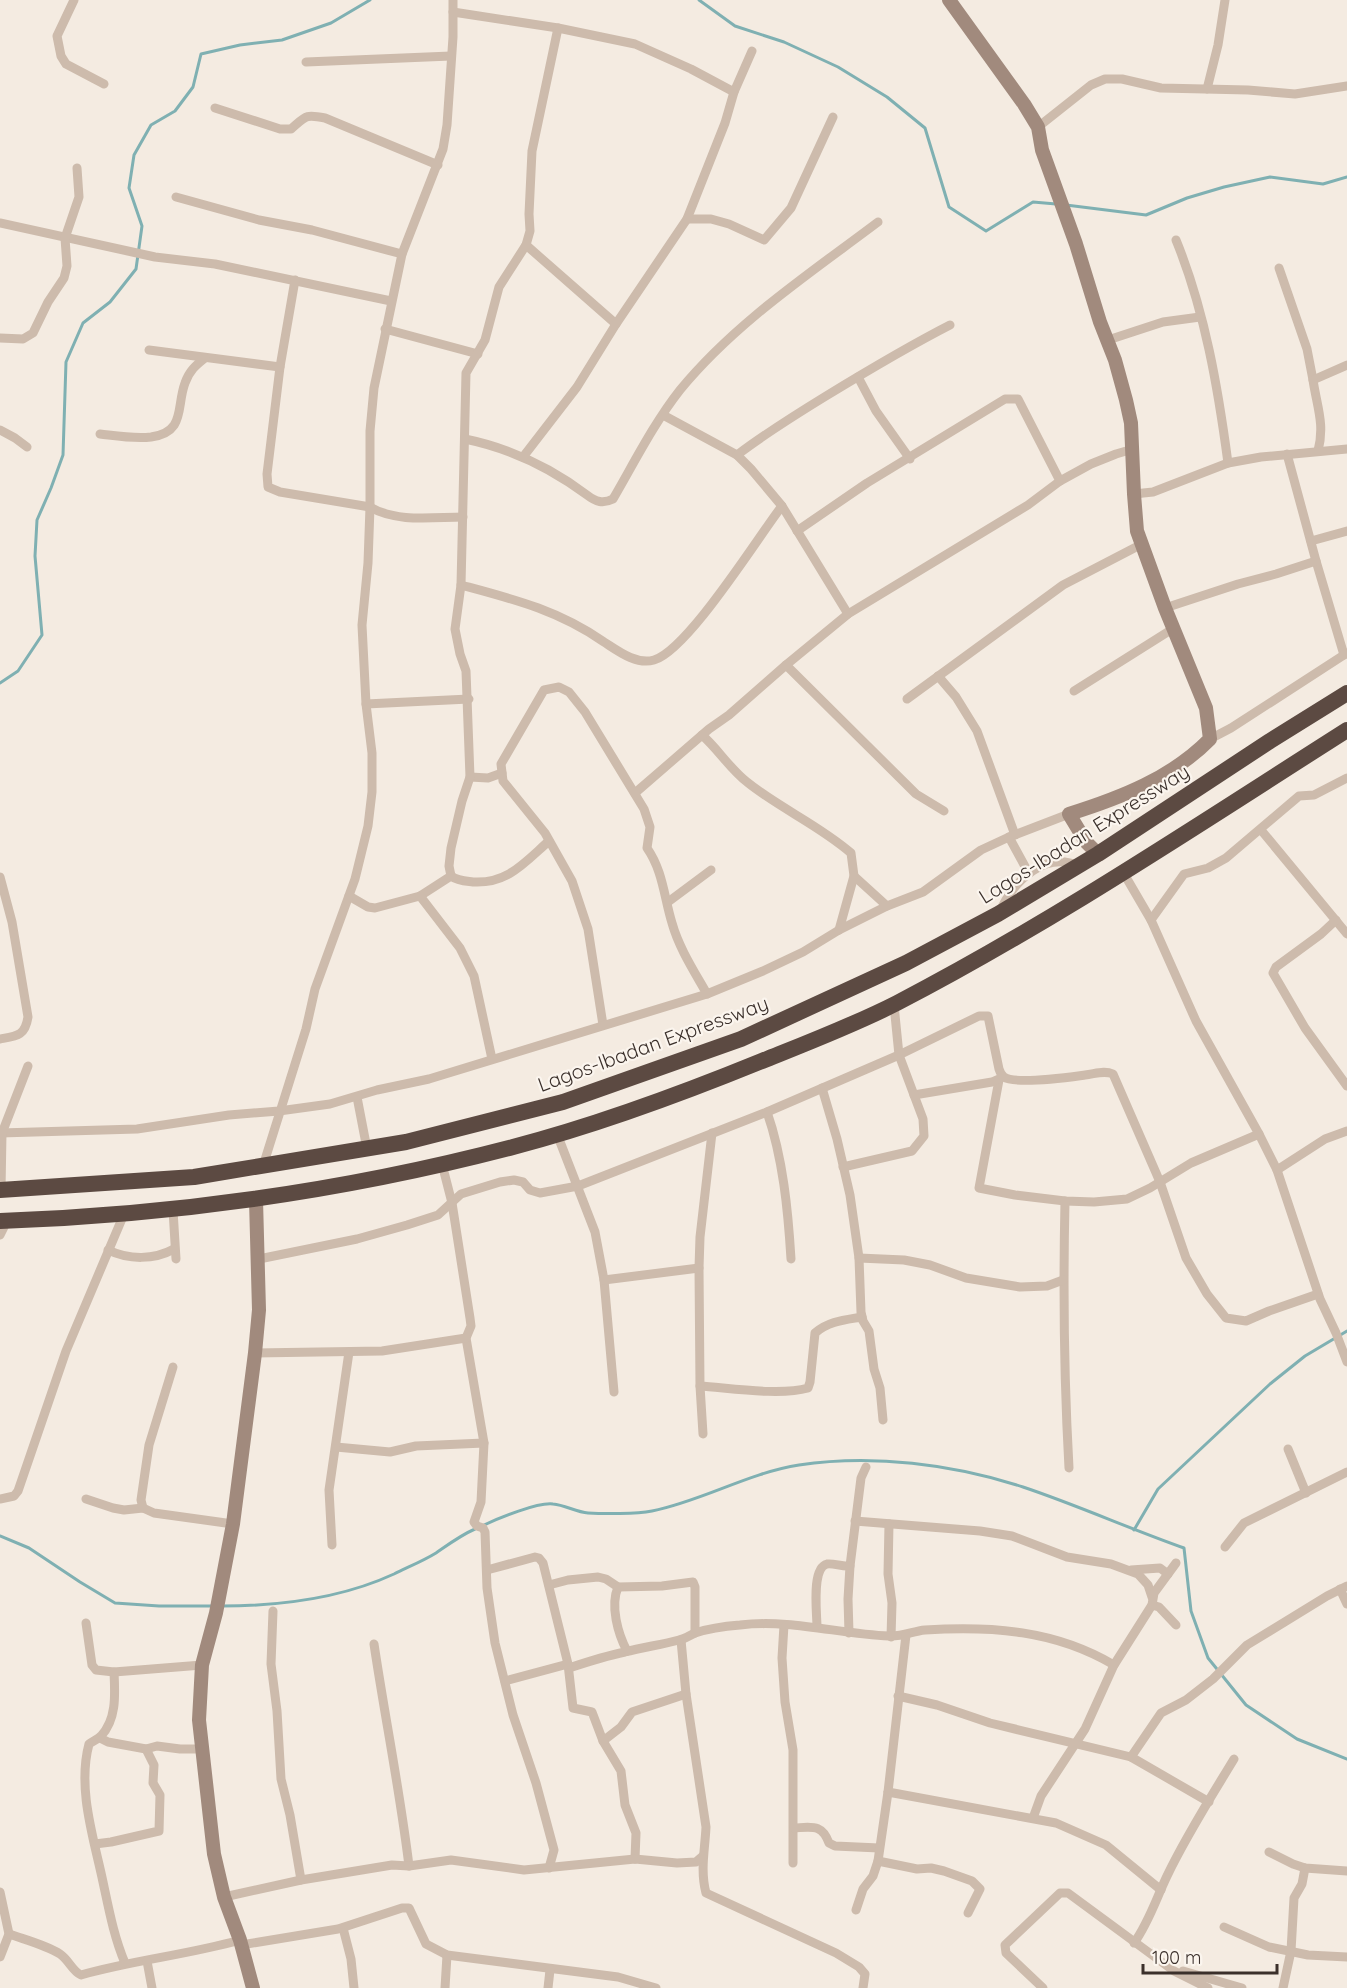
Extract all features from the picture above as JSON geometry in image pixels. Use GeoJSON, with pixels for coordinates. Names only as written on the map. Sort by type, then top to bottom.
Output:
{"type":"FeatureCollection","features":[{"type":"Feature","properties":{"kind":"highway","name":"Lagos-Ibadan Expressway"},"geometry":{"type":"LineString","coordinates":[[0,1190],[194,1177],[406,1142],[563,1102],[741,1039],[906,963],[998,914],[1098,854],[1347,693]]}},
{"type":"Feature","properties":{"kind":"highway"},"geometry":{"type":"LineString","coordinates":[[2,1226],[256,1200],[442,1164],[557,1134],[690,1090],[894,1005],[1047,920],[1347,730]]}},
{"type":"Feature","properties":{"kind":"street"},"geometry":{"type":"LineString","coordinates":[[74,0],[57,36],[61,56],[66,64],[104,84]]}},
{"type":"Feature","properties":{"kind":"street"},"geometry":{"type":"LineString","coordinates":[[949,0],[1024,104],[1038,128],[1042,150],[1076,244],[1126,400],[1131,423],[1137,531],[1165,608],[1206,708],[1210,739]]}},
{"type":"Feature","properties":{"kind":"street"},"geometry":{"type":"LineString","coordinates":[[1207,90],[1218,45],[1225,0]]}},
{"type":"Feature","properties":{"kind":"street"},"geometry":{"type":"LineString","coordinates":[[263,1166],[306,1029],[315,989],[350,896],[368,826],[372,792],[372,753],[366,704],[362,625],[370,507],[370,431],[374,388],[402,254],[443,149],[447,125],[453,5],[635,44],[691,69],[734,92]]}},
{"type":"Feature","properties":{"kind":"street"},"geometry":{"type":"LineString","coordinates":[[549,841],[509,876],[477,882],[456,880],[451,876],[449,866],[451,848],[470,777],[469,699],[466,671],[455,629],[460,585],[463,517],[466,373],[485,340],[499,287],[526,244],[530,231],[532,151],[558,28]]}},
{"type":"Feature","properties":{"kind":"street"},"geometry":{"type":"LineString","coordinates":[[523,457],[576,387],[687,219],[725,123],[734,92],[752,51]]}},
{"type":"Feature","properties":{"kind":"street"},"geometry":{"type":"LineString","coordinates":[[306,62],[451,56]]}},
{"type":"Feature","properties":{"kind":"street"},"geometry":{"type":"LineString","coordinates":[[1038,128],[1091,85],[1105,79],[1122,78],[1161,88],[1248,90],[1295,94],[1347,86]]}},
{"type":"Feature","properties":{"kind":"street"},"geometry":{"type":"LineString","coordinates":[[215,108],[280,129],[291,129],[303,117],[309,115],[325,118],[438,165]]}},
{"type":"Feature","properties":{"kind":"street"},"geometry":{"type":"LineString","coordinates":[[687,219],[711,219],[729,224],[764,240],[791,208],[833,117]]}},
{"type":"Feature","properties":{"kind":"street"},"geometry":{"type":"LineString","coordinates":[[0,338],[23,339],[33,333],[48,302],[64,278],[67,266],[65,238],[79,197],[77,168]]}},
{"type":"Feature","properties":{"kind":"street"},"geometry":{"type":"LineString","coordinates":[[176,197],[259,220],[312,230],[402,254]]}},
{"type":"Feature","properties":{"kind":"street"},"geometry":{"type":"LineString","coordinates":[[465,439],[493,445],[523,457],[578,487],[597,501],[605,503],[612,499],[680,390],[722,345],[760,311],[878,222]]}},
{"type":"Feature","properties":{"kind":"street"},"geometry":{"type":"LineString","coordinates":[[0,223],[155,257],[215,264],[391,301]]}},
{"type":"Feature","properties":{"kind":"street"},"geometry":{"type":"LineString","coordinates":[[1176,240],[1190,274],[1212,359],[1228,463]]}},
{"type":"Feature","properties":{"kind":"street"},"geometry":{"type":"LineString","coordinates":[[526,244],[616,324]]}},
{"type":"Feature","properties":{"kind":"street"},"geometry":{"type":"LineString","coordinates":[[1279,268],[1307,349],[1322,424],[1322,440],[1318,451]]}},
{"type":"Feature","properties":{"kind":"street"},"geometry":{"type":"LineString","coordinates":[[295,280],[280,367],[267,474],[268,487],[280,492],[370,507],[381,513],[395,516],[463,517]]}},
{"type":"Feature","properties":{"kind":"street"},"geometry":{"type":"LineString","coordinates":[[1108,340],[1163,322],[1200,317]]}},
{"type":"Feature","properties":{"kind":"street"},"geometry":{"type":"LineString","coordinates":[[737,455],[764,434],[858,376],[950,325]]}},
{"type":"Feature","properties":{"kind":"street"},"geometry":{"type":"LineString","coordinates":[[385,329],[478,354]]}},
{"type":"Feature","properties":{"kind":"street"},"geometry":{"type":"LineString","coordinates":[[149,350],[280,367]]}},
{"type":"Feature","properties":{"kind":"street"},"geometry":{"type":"LineString","coordinates":[[100,434],[140,437],[168,432],[176,423],[188,375],[195,365],[205,358]]}},
{"type":"Feature","properties":{"kind":"street"},"geometry":{"type":"LineString","coordinates":[[1313,380],[1347,365]]}},
{"type":"Feature","properties":{"kind":"street"},"geometry":{"type":"LineString","coordinates":[[858,376],[876,411],[910,459]]}},
{"type":"Feature","properties":{"kind":"street"},"geometry":{"type":"LineString","coordinates":[[797,531],[867,483],[910,459],[1000,401],[1014,398],[1018,399],[1060,481]]}},
{"type":"Feature","properties":{"kind":"street"},"geometry":{"type":"LineString","coordinates":[[663,415],[737,455],[782,506],[848,614]]}},
{"type":"Feature","properties":{"kind":"street"},"geometry":{"type":"LineString","coordinates":[[0,430],[27,447]]}},
{"type":"Feature","properties":{"kind":"street"},"geometry":{"type":"LineString","coordinates":[[635,793],[848,614],[1028,505],[1060,481],[1091,464],[1133,449]]}},
{"type":"Feature","properties":{"kind":"street"},"geometry":{"type":"LineString","coordinates":[[1134,494],[1153,492],[1228,463],[1287,454],[1347,449]]}},
{"type":"Feature","properties":{"kind":"street"},"geometry":{"type":"LineString","coordinates":[[1,1133],[137,1129],[229,1115],[330,1104],[377,1090],[429,1079],[707,994],[763,972],[887,906],[923,892],[981,850],[1069,814],[1109,802],[1151,783],[1191,758],[1210,739],[1231,728],[1346,654],[1316,561],[1287,454]]}},
{"type":"Feature","properties":{"kind":"street"},"geometry":{"type":"LineString","coordinates":[[460,585],[554,613],[606,643],[616,652],[642,661],[654,660],[680,641],[709,608],[782,506]]}},
{"type":"Feature","properties":{"kind":"street"},"geometry":{"type":"LineString","coordinates":[[1311,541],[1347,531]]}},
{"type":"Feature","properties":{"kind":"street"},"geometry":{"type":"LineString","coordinates":[[907,699],[1063,585],[1142,544]]}},
{"type":"Feature","properties":{"kind":"street"},"geometry":{"type":"LineString","coordinates":[[1165,608],[1316,561]]}},
{"type":"Feature","properties":{"kind":"street"},"geometry":{"type":"LineString","coordinates":[[1074,691],[1174,628]]}},
{"type":"Feature","properties":{"kind":"street"},"geometry":{"type":"LineString","coordinates":[[786,665],[916,794],[944,811]]}},
{"type":"Feature","properties":{"kind":"street"},"geometry":{"type":"LineString","coordinates":[[938,675],[956,697],[977,731],[1012,836],[1028,872]]}},
{"type":"Feature","properties":{"kind":"street"},"geometry":{"type":"LineString","coordinates":[[603,1025],[588,929],[572,881],[549,841],[503,781],[501,764],[544,690],[559,687],[569,692],[585,712],[644,809],[650,827],[647,848],[661,876],[672,923],[684,952],[707,994]]}},
{"type":"Feature","properties":{"kind":"street"},"geometry":{"type":"LineString","coordinates":[[366,704],[469,699]]}},
{"type":"Feature","properties":{"kind":"street"},"geometry":{"type":"LineString","coordinates":[[702,735],[716,747],[744,780],[850,853],[854,876],[839,930]]}},
{"type":"Feature","properties":{"kind":"street"},"geometry":{"type":"LineString","coordinates":[[470,777],[488,778],[502,773]]}},
{"type":"Feature","properties":{"kind":"street"},"geometry":{"type":"LineString","coordinates":[[1151,920],[1184,874],[1208,868],[1226,858],[1299,796],[1314,795],[1347,778]]}},
{"type":"Feature","properties":{"kind":"street"},"geometry":{"type":"LineString","coordinates":[[1069,814],[1086,842],[1098,854]]}},
{"type":"Feature","properties":{"kind":"street"},"geometry":{"type":"LineString","coordinates":[[1261,830],[1347,934]]}},
{"type":"Feature","properties":{"kind":"street"},"geometry":{"type":"LineString","coordinates":[[998,914],[1012,890],[1028,872],[1053,862],[1068,861],[1079,866]]}},
{"type":"Feature","properties":{"kind":"street"},"geometry":{"type":"LineString","coordinates":[[668,902],[711,870]]}},
{"type":"Feature","properties":{"kind":"street"},"geometry":{"type":"LineString","coordinates":[[1123,872],[1151,920],[1196,1021],[1259,1134],[1276,1170],[1318,1294],[1346,1357]]}},
{"type":"Feature","properties":{"kind":"street"},"geometry":{"type":"LineString","coordinates":[[350,896],[368,907],[375,908],[420,896],[451,876]]}},
{"type":"Feature","properties":{"kind":"street"},"geometry":{"type":"LineString","coordinates":[[854,876],[887,906]]}},
{"type":"Feature","properties":{"kind":"street"},"geometry":{"type":"LineString","coordinates":[[0,877],[12,922],[28,1017],[26,1028],[20,1034],[0,1039]]}},
{"type":"Feature","properties":{"kind":"street"},"geometry":{"type":"LineString","coordinates":[[420,896],[460,948],[474,976],[492,1059]]}},
{"type":"Feature","properties":{"kind":"street"},"geometry":{"type":"LineString","coordinates":[[1336,920],[1276,967],[1273,973],[1305,1028],[1347,1086]]}},
{"type":"Feature","properties":{"kind":"street"},"geometry":{"type":"LineString","coordinates":[[843,1167],[912,1151],[924,1136],[923,1119],[899,1055],[894,1005]]}},
{"type":"Feature","properties":{"kind":"street"},"geometry":{"type":"LineString","coordinates":[[259,1259],[377,1234],[438,1215],[461,1194],[480,1186],[514,1179],[523,1182],[530,1190],[540,1193],[578,1186],[767,1112],[899,1055],[979,1016],[988,1016],[1000,1078],[979,1188],[1065,1201],[1094,1202],[1127,1199],[1191,1163],[1259,1134]]}},
{"type":"Feature","properties":{"kind":"street"},"geometry":{"type":"LineString","coordinates":[[0,1190],[1,1133],[28,1066]]}},
{"type":"Feature","properties":{"kind":"street"},"geometry":{"type":"LineString","coordinates":[[914,1095],[1000,1078],[1024,1080],[1065,1078],[1106,1071],[1113,1074],[1160,1182],[1186,1258],[1207,1294],[1226,1318],[1246,1322],[1269,1311],[1318,1294]]}},
{"type":"Feature","properties":{"kind":"street"},"geometry":{"type":"LineString","coordinates":[[822,1088],[850,1195],[859,1258],[862,1317],[870,1331],[883,1420]]}},
{"type":"Feature","properties":{"kind":"street"},"geometry":{"type":"LineString","coordinates":[[357,1097],[367,1149]]}},
{"type":"Feature","properties":{"kind":"street"},"geometry":{"type":"LineString","coordinates":[[767,1112],[774,1130],[788,1204],[791,1259]]}},
{"type":"Feature","properties":{"kind":"street"},"geometry":{"type":"LineString","coordinates":[[1276,1170],[1325,1139],[1347,1131]]}},
{"type":"Feature","properties":{"kind":"street"},"geometry":{"type":"LineString","coordinates":[[703,1434],[700,1386],[699,1268],[700,1237],[712,1133]]}},
{"type":"Feature","properties":{"kind":"street"},"geometry":{"type":"LineString","coordinates":[[557,1134],[595,1232],[604,1280],[614,1392]]}},
{"type":"Feature","properties":{"kind":"street"},"geometry":{"type":"LineString","coordinates":[[442,1164],[452,1203],[470,1318],[471,1326],[466,1338],[484,1443],[481,1502],[474,1522],[485,1532],[495,1643],[513,1715],[536,1783],[554,1850],[549,1868]]}},
{"type":"Feature","properties":{"kind":"street"},"geometry":{"type":"LineString","coordinates":[[253,1988],[241,1942],[224,1897],[214,1854],[199,1720],[202,1665],[216,1613],[233,1524],[255,1353],[259,1310],[256,1200]]}},
{"type":"Feature","properties":{"kind":"street"},"geometry":{"type":"LineString","coordinates":[[1065,1201],[1063,1280],[1069,1468]]}},
{"type":"Feature","properties":{"kind":"street"},"geometry":{"type":"LineString","coordinates":[[173,1210],[176,1259]]}},
{"type":"Feature","properties":{"kind":"street"},"geometry":{"type":"LineString","coordinates":[[0,1499],[14,1496],[18,1491],[66,1351],[124,1214]]}},
{"type":"Feature","properties":{"kind":"street"},"geometry":{"type":"LineString","coordinates":[[108,1250],[122,1257],[150,1257],[162,1256],[174,1249]]}},
{"type":"Feature","properties":{"kind":"street"},"geometry":{"type":"LineString","coordinates":[[859,1258],[904,1260],[930,1265],[966,1278],[1020,1287],[1047,1286],[1063,1280]]}},
{"type":"Feature","properties":{"kind":"street"},"geometry":{"type":"LineString","coordinates":[[604,1280],[699,1268]]}},
{"type":"Feature","properties":{"kind":"street"},"geometry":{"type":"LineString","coordinates":[[700,1386],[762,1390],[808,1388],[815,1333],[838,1320],[862,1317]]}},
{"type":"Feature","properties":{"kind":"street"},"geometry":{"type":"LineString","coordinates":[[255,1353],[382,1352],[466,1338]]}},
{"type":"Feature","properties":{"kind":"street"},"geometry":{"type":"LineString","coordinates":[[332,1545],[329,1490],[349,1352]]}},
{"type":"Feature","properties":{"kind":"street"},"geometry":{"type":"LineString","coordinates":[[143,1508],[141,1500],[149,1445],[173,1367]]}},
{"type":"Feature","properties":{"kind":"street"},"geometry":{"type":"LineString","coordinates":[[336,1447],[390,1452],[416,1446],[484,1443]]}},
{"type":"Feature","properties":{"kind":"street"},"geometry":{"type":"LineString","coordinates":[[1288,1449],[1306,1492]]}},
{"type":"Feature","properties":{"kind":"street"},"geometry":{"type":"LineString","coordinates":[[849,1633],[850,1566],[861,1478],[866,1467]]}},
{"type":"Feature","properties":{"kind":"street"},"geometry":{"type":"LineString","coordinates":[[1225,1547],[1244,1523],[1347,1472]]}},
{"type":"Feature","properties":{"kind":"street"},"geometry":{"type":"LineString","coordinates":[[86,1499],[124,1510],[143,1508],[154,1513],[233,1524]]}},
{"type":"Feature","properties":{"kind":"street"},"geometry":{"type":"LineString","coordinates":[[855,1521],[999,1533],[1067,1557],[1083,1558],[1129,1570],[1138,1574],[1148,1585],[1152,1601],[1176,1625]]}},
{"type":"Feature","properties":{"kind":"street"},"geometry":{"type":"LineString","coordinates":[[889,1524],[888,1574],[892,1603],[891,1637]]}},
{"type":"Feature","properties":{"kind":"street"},"geometry":{"type":"LineString","coordinates":[[487,1570],[535,1557],[543,1563],[568,1666],[573,1708],[592,1712],[603,1741],[621,1771],[625,1805],[636,1833],[635,1859]]}},
{"type":"Feature","properties":{"kind":"street"},"geometry":{"type":"LineString","coordinates":[[1034,1818],[1041,1796],[1085,1729],[1114,1665],[1176,1563]]}},
{"type":"Feature","properties":{"kind":"street"},"geometry":{"type":"LineString","coordinates":[[817,1626],[816,1576],[820,1568],[826,1564],[850,1566]]}},
{"type":"Feature","properties":{"kind":"street"},"geometry":{"type":"LineString","coordinates":[[1129,1570],[1160,1568],[1168,1574]]}},
{"type":"Feature","properties":{"kind":"street"},"geometry":{"type":"LineString","coordinates":[[549,1585],[568,1580],[598,1577],[618,1587],[662,1586],[693,1582],[695,1587],[695,1633]]}},
{"type":"Feature","properties":{"kind":"street"},"geometry":{"type":"LineString","coordinates":[[618,1587],[615,1601],[619,1636],[627,1651]]}},
{"type":"Feature","properties":{"kind":"street"},"geometry":{"type":"LineString","coordinates":[[1131,1757],[1161,1713],[1186,1700],[1213,1679],[1247,1645],[1344,1588],[1347,1604]]}},
{"type":"Feature","properties":{"kind":"street"},"geometry":{"type":"LineString","coordinates":[[273,1611],[271,1664],[277,1711],[280,1779],[290,1815],[301,1880]]}},
{"type":"Feature","properties":{"kind":"street"},"geometry":{"type":"LineString","coordinates":[[86,1623],[92,1665],[96,1670],[114,1672],[202,1665]]}},
{"type":"Feature","properties":{"kind":"street"},"geometry":{"type":"LineString","coordinates":[[505,1681],[681,1640],[695,1633],[741,1625],[817,1626],[849,1633],[891,1637],[921,1630],[1014,1631],[1057,1639],[1114,1665]]}},
{"type":"Feature","properties":{"kind":"street"},"geometry":{"type":"LineString","coordinates":[[784,1625],[782,1658],[785,1702],[793,1750],[793,1863]]}},
{"type":"Feature","properties":{"kind":"street"},"geometry":{"type":"LineString","coordinates":[[856,1910],[863,1889],[873,1876],[878,1861],[906,1635]]}},
{"type":"Feature","properties":{"kind":"street"},"geometry":{"type":"LineString","coordinates":[[681,1640],[686,1694],[706,1827],[703,1856],[703,1881],[706,1893],[836,1953],[859,1967],[865,1974],[863,1988]]}},
{"type":"Feature","properties":{"kind":"street"},"geometry":{"type":"LineString","coordinates":[[374,1644],[388,1739],[401,1801],[409,1866]]}},
{"type":"Feature","properties":{"kind":"street"},"geometry":{"type":"LineString","coordinates":[[114,1672],[111,1723],[100,1738],[90,1744],[85,1787],[118,1947],[125,1963]]}},
{"type":"Feature","properties":{"kind":"street"},"geometry":{"type":"LineString","coordinates":[[603,1741],[621,1726],[632,1712],[686,1694]]}},
{"type":"Feature","properties":{"kind":"street"},"geometry":{"type":"LineString","coordinates":[[898,1696],[937,1705],[990,1723],[1077,1742],[1131,1757],[1209,1802]]}},
{"type":"Feature","properties":{"kind":"street"},"geometry":{"type":"LineString","coordinates":[[100,1738],[108,1742],[146,1749],[158,1746],[201,1749]]}},
{"type":"Feature","properties":{"kind":"street"},"geometry":{"type":"LineString","coordinates":[[95,1844],[159,1831],[160,1795],[153,1783],[154,1765],[146,1749]]}},
{"type":"Feature","properties":{"kind":"street"},"geometry":{"type":"LineString","coordinates":[[1134,1943],[1144,1929],[1171,1868],[1234,1759]]}},
{"type":"Feature","properties":{"kind":"street"},"geometry":{"type":"LineString","coordinates":[[888,1792],[1056,1823],[1106,1845],[1161,1890]]}},
{"type":"Feature","properties":{"kind":"street"},"geometry":{"type":"LineString","coordinates":[[794,1828],[813,1827],[821,1830],[825,1833],[829,1843],[835,1846],[879,1848]]}},
{"type":"Feature","properties":{"kind":"street"},"geometry":{"type":"LineString","coordinates":[[1269,1852],[1305,1868],[1347,1871]]}},
{"type":"Feature","properties":{"kind":"street"},"geometry":{"type":"LineString","coordinates":[[224,1897],[301,1880],[392,1865],[409,1866],[451,1860],[524,1870],[635,1859],[677,1863],[696,1862],[703,1856]]}},
{"type":"Feature","properties":{"kind":"street"},"geometry":{"type":"LineString","coordinates":[[878,1861],[917,1869],[931,1868],[972,1881],[980,1889],[968,1913]]}},
{"type":"Feature","properties":{"kind":"street"},"geometry":{"type":"LineString","coordinates":[[1283,1988],[1291,1952],[1294,1898],[1302,1884],[1305,1868]]}},
{"type":"Feature","properties":{"kind":"street"},"geometry":{"type":"LineString","coordinates":[[0,1892],[9,1934],[0,1957]]}},
{"type":"Feature","properties":{"kind":"street"},"geometry":{"type":"LineString","coordinates":[[1043,1988],[1006,1953],[1005,1945],[1060,1893],[1068,1893],[1174,1971],[1208,1988]]}},
{"type":"Feature","properties":{"kind":"street"},"geometry":{"type":"LineString","coordinates":[[9,1934],[59,1953],[81,1975],[125,1963],[147,1961],[241,1942],[293,1938],[343,1928],[389,1912],[409,1908],[426,1944],[447,1955],[618,1977],[656,1988]]}},
{"type":"Feature","properties":{"kind":"street"},"geometry":{"type":"LineString","coordinates":[[1224,1927],[1269,1947],[1308,1955],[1347,1957]]}},
{"type":"Feature","properties":{"kind":"street"},"geometry":{"type":"LineString","coordinates":[[343,1928],[351,1959],[354,1988]]}},
{"type":"Feature","properties":{"kind":"street"},"geometry":{"type":"LineString","coordinates":[[445,1988],[447,1955]]}},
{"type":"Feature","properties":{"kind":"street"},"geometry":{"type":"LineString","coordinates":[[147,1961],[152,1988]]}},
{"type":"Feature","properties":{"kind":"street"},"geometry":{"type":"LineString","coordinates":[[548,1988],[550,1970]]}},
{"type":"Feature","properties":{"kind":"street"},"geometry":{"type":"LineString","coordinates":[[1174,1971],[1184,1970],[1242,1988]]}},
{"type":"Feature","properties":{"kind":"waterway"},"geometry":{"type":"LineString","coordinates":[[0,683],[18,671],[42,635],[35,556],[37,520],[63,455],[66,362],[83,323],[110,302],[136,269],[142,226],[129,188],[134,155],[151,125],[175,111],[193,87],[201,54],[240,45],[282,40],[331,23],[370,0]]}},
{"type":"Feature","properties":{"kind":"waterway"},"geometry":{"type":"LineString","coordinates":[[699,0],[735,26],[784,42],[838,67],[887,97],[925,128],[949,207],[986,231],[1033,202],[1056,204]]}},
{"type":"Feature","properties":{"kind":"waterway"},"geometry":{"type":"LineString","coordinates":[[1066,205],[1146,215],[1187,198],[1270,177],[1323,184],[1347,177]]}},
{"type":"Feature","properties":{"kind":"waterway"},"geometry":{"type":"LineString","coordinates":[[1134,1530],[1158,1489],[1270,1384],[1305,1356],[1347,1331]]}},
{"type":"Feature","properties":{"kind":"waterway"},"geometry":{"type":"LineString","coordinates":[[484,1525],[518,1511],[546,1504],[588,1513],[652,1511],[689,1501],[762,1474],[799,1465],[827,1462],[912,1463],[969,1472],[996,1479],[1043,1494],[1184,1548],[1191,1611],[1208,1658],[1246,1705],[1297,1739],[1347,1759]]}},
{"type":"Feature","properties":{"kind":"waterway"},"geometry":{"type":"LineString","coordinates":[[222,1606],[288,1602],[353,1589],[421,1561],[475,1529]]}},
{"type":"Feature","properties":{"kind":"waterway"},"geometry":{"type":"LineString","coordinates":[[0,1536],[29,1548],[115,1603],[213,1606]]}}]}
